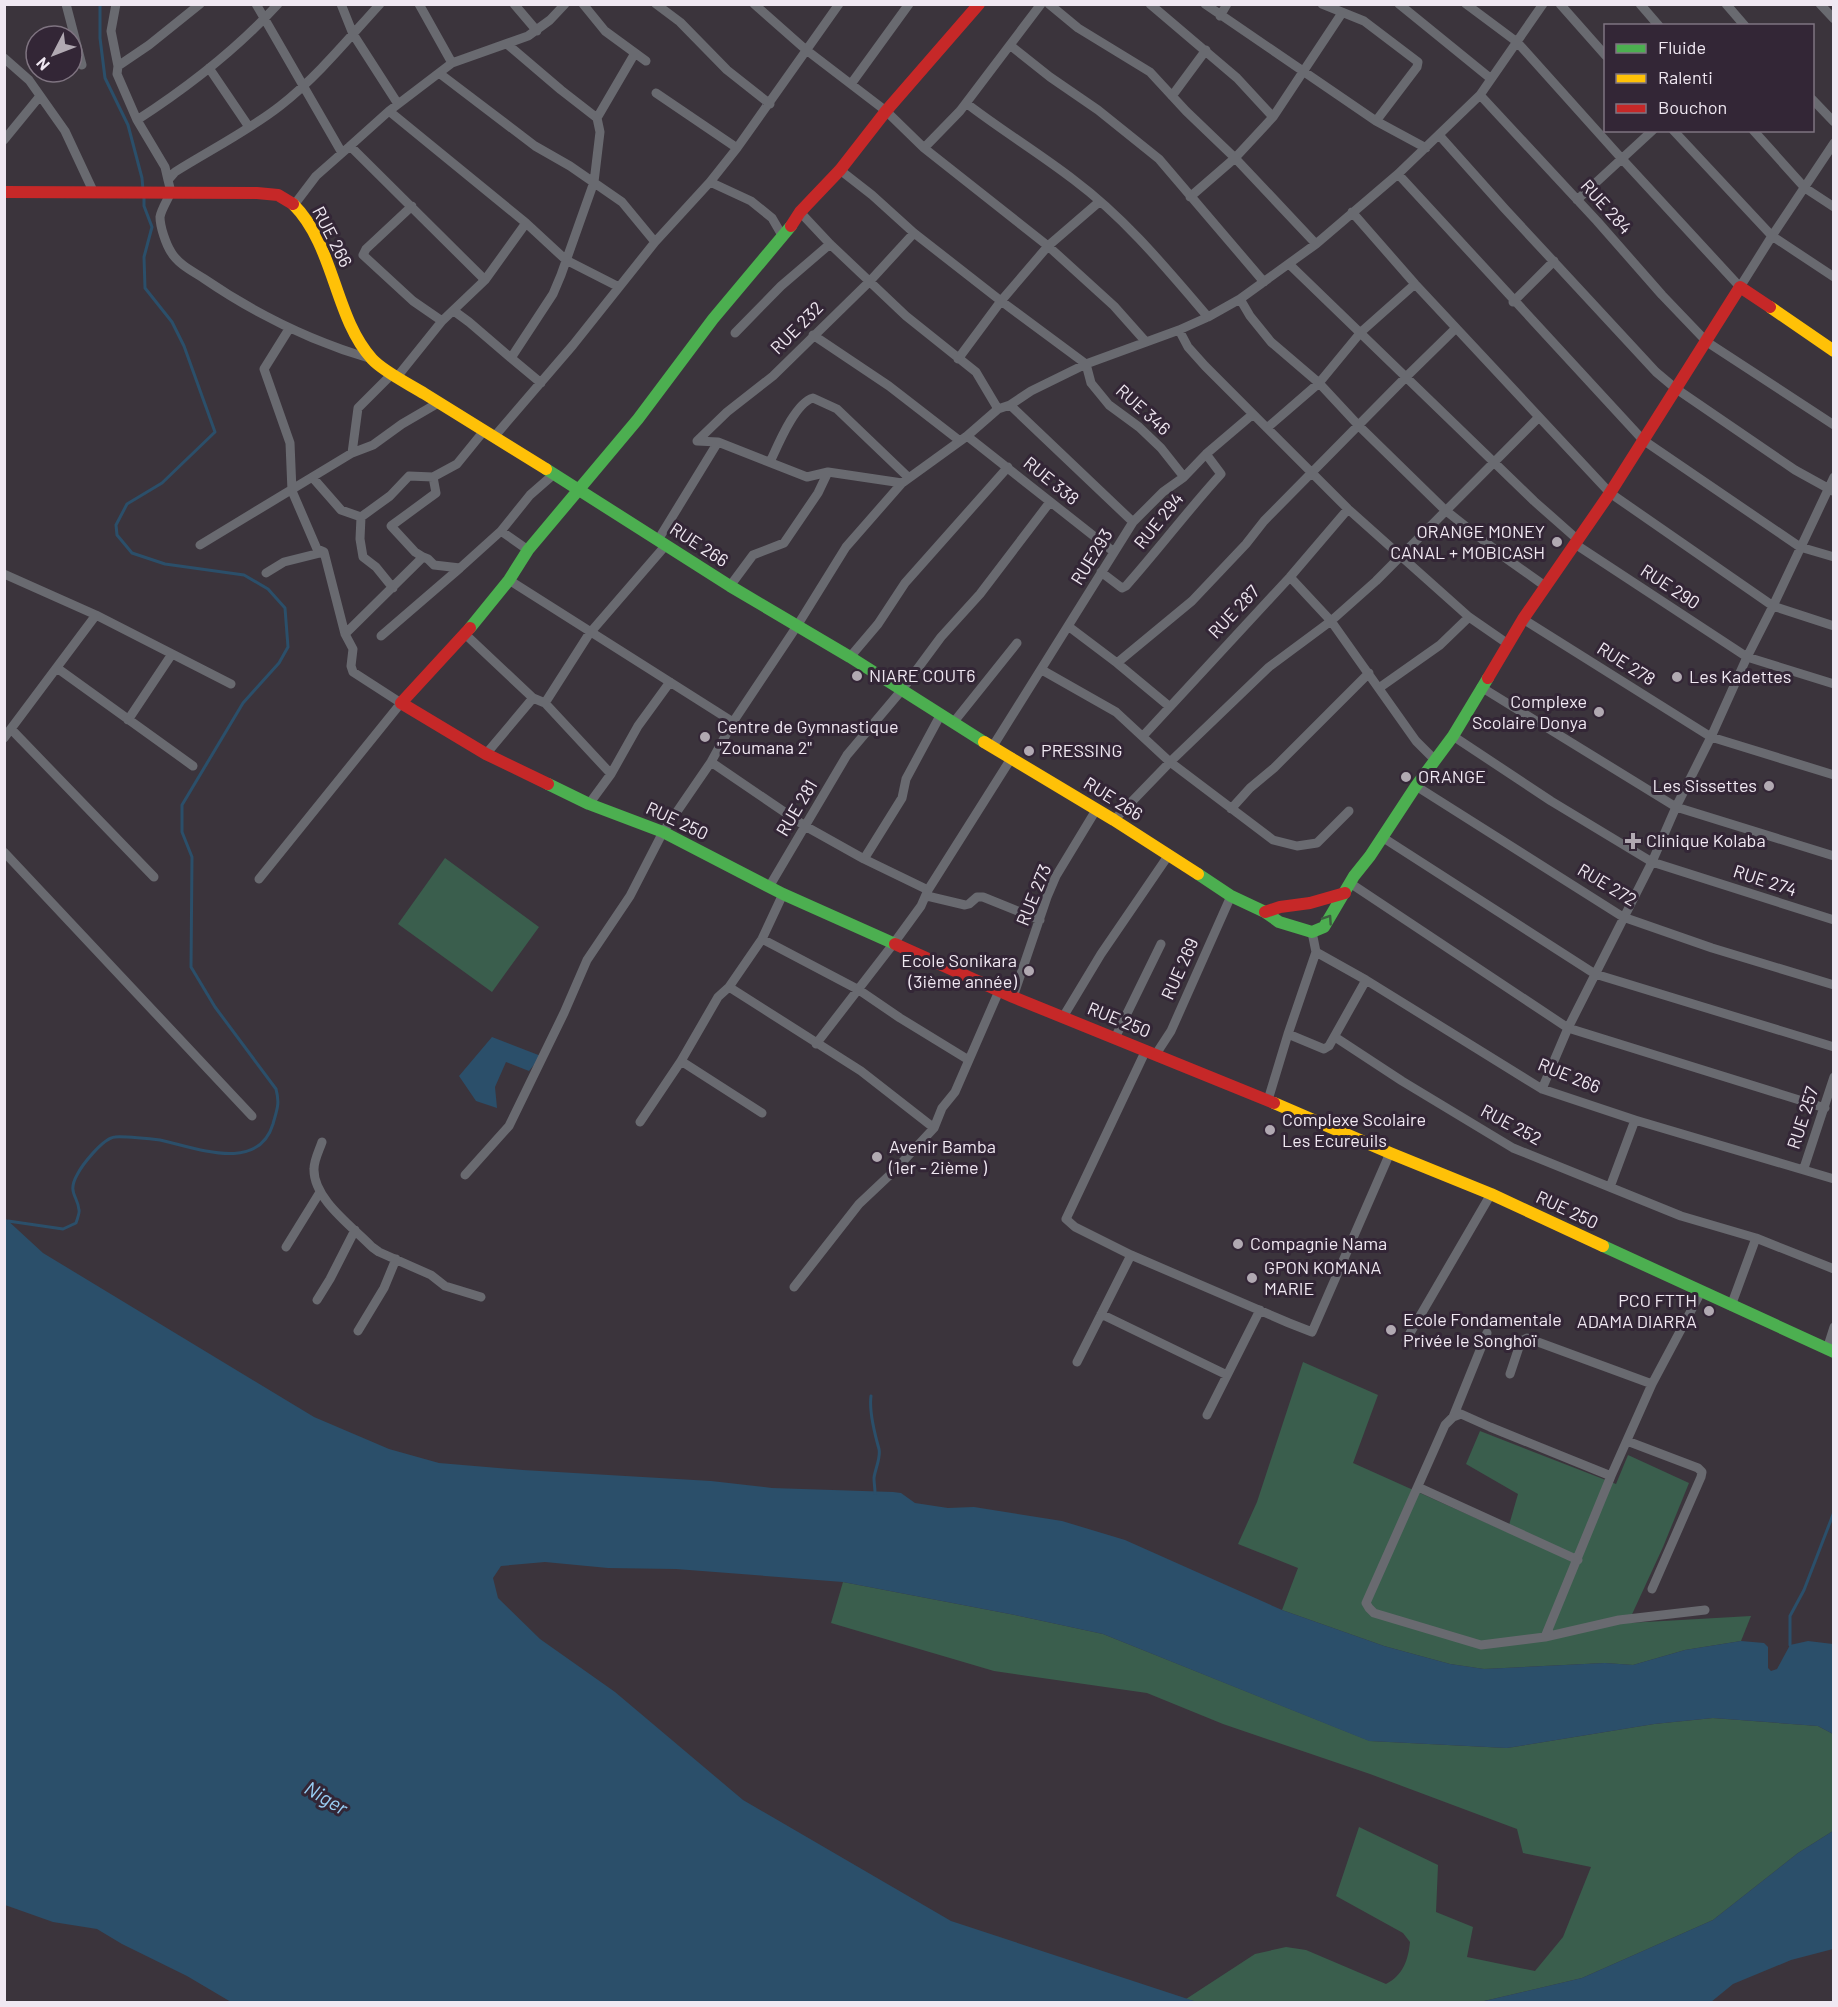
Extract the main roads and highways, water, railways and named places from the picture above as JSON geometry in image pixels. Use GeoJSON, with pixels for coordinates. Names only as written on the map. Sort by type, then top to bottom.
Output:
{"type":"FeatureCollection","features":[{"type":"Feature","properties":{"kind":"main road"},"geometry":{"type":"LineString","coordinates":[[578,489],[638,419],[713,319],[783,237],[800,212],[840,170],[886,111],[979,4]]}},
{"type":"Feature","properties":{"kind":"main road","name":"RUE 266"},"geometry":{"type":"LineString","coordinates":[[4,192],[107,193],[169,186],[278,195],[294,205],[305,218],[323,251],[352,328],[372,359],[395,376],[730,586],[850,657],[901,691],[1012,757],[1258,911],[1279,922],[1312,932],[1324,927],[1347,888]]}},
{"type":"Feature","properties":{"kind":"main road"},"geometry":{"type":"LineString","coordinates":[[1258,911],[1310,903],[1347,888],[1453,736],[1523,619],[1610,493],[1674,388],[1707,342],[1740,287],[1833,351]]}},
{"type":"Feature","properties":{"kind":"main road","name":"RUE 250"},"geometry":{"type":"LineString","coordinates":[[578,489],[528,550],[509,580],[465,634],[401,703],[486,754],[589,804],[663,832],[783,894],[1013,997],[1268,1100],[1390,1154],[1491,1194],[1830,1350]]}},
{"type":"Feature","properties":{"kind":"water"},"geometry":{"type":"Polygon","coordinates":[[[492,1037],[541,1056],[529,1071],[506,1062],[495,1087],[497,1108],[476,1101],[459,1076],[492,1037]]]}},
{"type":"Feature","properties":{"kind":"water","name":"Niger"},"geometry":{"type":"Polygon","coordinates":[[[5,1218],[43,1253],[314,1417],[389,1449],[439,1463],[711,1481],[772,1488],[893,1492],[901,1493],[915,1503],[948,1508],[974,1507],[1062,1521],[1125,1540],[1282,1610],[1384,1646],[1450,1664],[1484,1669],[1605,1663],[1633,1665],[1685,1650],[1741,1641],[1764,1643],[1768,1647],[1768,1668],[1771,1671],[1777,1669],[1790,1645],[1808,1641],[1833,1644],[1833,1734],[1818,1726],[1713,1718],[1654,1724],[1507,1748],[1369,1741],[1103,1634],[1015,1615],[843,1582],[545,1562],[501,1566],[493,1578],[498,1598],[540,1639],[615,1692],[743,1800],[951,1921],[1197,2002],[231,2002],[97,1929],[53,1922],[5,1905],[5,1218]]]}},
{"type":"Feature","properties":{"kind":"water"},"geometry":{"type":"Polygon","coordinates":[[[1833,1831],[1833,1949],[1791,1960],[1733,1984],[1711,2002],[1480,2002],[1582,1978],[1713,1920],[1798,1853],[1833,1831]]]}},
{"type":"Feature","properties":{"kind":"waterway"},"geometry":{"type":"LineString","coordinates":[[100,4],[100,38],[105,78],[128,125],[143,190]]}},
{"type":"Feature","properties":{"kind":"waterway"},"geometry":{"type":"LineString","coordinates":[[4,1227],[8,1221],[63,1229],[76,1223],[79,1211],[73,1190],[74,1181],[88,1159],[110,1139],[124,1137],[156,1140],[207,1151],[240,1153],[254,1149],[265,1139],[273,1124],[278,1106],[276,1089],[215,1007],[191,967],[192,857],[182,832],[182,805],[243,703],[279,663],[288,647],[285,608],[268,589],[244,575],[165,564],[132,553],[117,535],[116,525],[127,504],[162,483],[215,432],[184,346],[172,322],[145,288],[144,257],[152,227],[144,206],[144,197]]}},
{"type":"Feature","properties":{"kind":"waterway"},"geometry":{"type":"LineString","coordinates":[[871,1396],[872,1416],[879,1452],[874,1478],[875,1493]]}},
{"type":"Feature","properties":{"kind":"waterway"},"geometry":{"type":"LineString","coordinates":[[1790,1645],[1790,1616],[1804,1590],[1834,1512]]}},
{"type":"Feature","properties":{"kind":"place","name":"ORANGE MONEY CANAL + MOBICASH"},"geometry":{"type":"Point","coordinates":[1557,542]}},
{"type":"Feature","properties":{"kind":"place","name":"NIARE COUT6"},"geometry":{"type":"Point","coordinates":[857,676]}},
{"type":"Feature","properties":{"kind":"place","name":"Les Kadettes"},"geometry":{"type":"Point","coordinates":[1677,677]}},
{"type":"Feature","properties":{"kind":"place","name":"Complexe Scolaire Donya"},"geometry":{"type":"Point","coordinates":[1599,712]}},
{"type":"Feature","properties":{"kind":"place","name":"Centre de Gymnastique \"Zoumana 2\""},"geometry":{"type":"Point","coordinates":[705,737]}},
{"type":"Feature","properties":{"kind":"place","name":"PRESSING"},"geometry":{"type":"Point","coordinates":[1029,751]}},
{"type":"Feature","properties":{"kind":"place","name":"ORANGE"},"geometry":{"type":"Point","coordinates":[1406,777]}},
{"type":"Feature","properties":{"kind":"place","name":"Les Sissettes"},"geometry":{"type":"Point","coordinates":[1769,786]}},
{"type":"Feature","properties":{"kind":"place","name":"Clinique Kolaba"},"geometry":{"type":"Point","coordinates":[1633,841]}},
{"type":"Feature","properties":{"kind":"place","name":"Ecole Sonikara (3ième année)"},"geometry":{"type":"Point","coordinates":[1029,971]}},
{"type":"Feature","properties":{"kind":"place","name":"Complexe Scolaire Les Ecureuils"},"geometry":{"type":"Point","coordinates":[1270,1130]}},
{"type":"Feature","properties":{"kind":"place","name":"Avenir Bamba (1er - 2ième )"},"geometry":{"type":"Point","coordinates":[877,1157]}},
{"type":"Feature","properties":{"kind":"place","name":"Compagnie Nama"},"geometry":{"type":"Point","coordinates":[1238,1244]}},
{"type":"Feature","properties":{"kind":"place","name":"GPON KOMANA MARIE"},"geometry":{"type":"Point","coordinates":[1252,1278]}},
{"type":"Feature","properties":{"kind":"place","name":"PCO FTTH ADAMA DIARRA"},"geometry":{"type":"Point","coordinates":[1709,1311]}},
{"type":"Feature","properties":{"kind":"place","name":"Ecole Fondamentale Privée le Songhoï"},"geometry":{"type":"Point","coordinates":[1391,1330]}}]}
